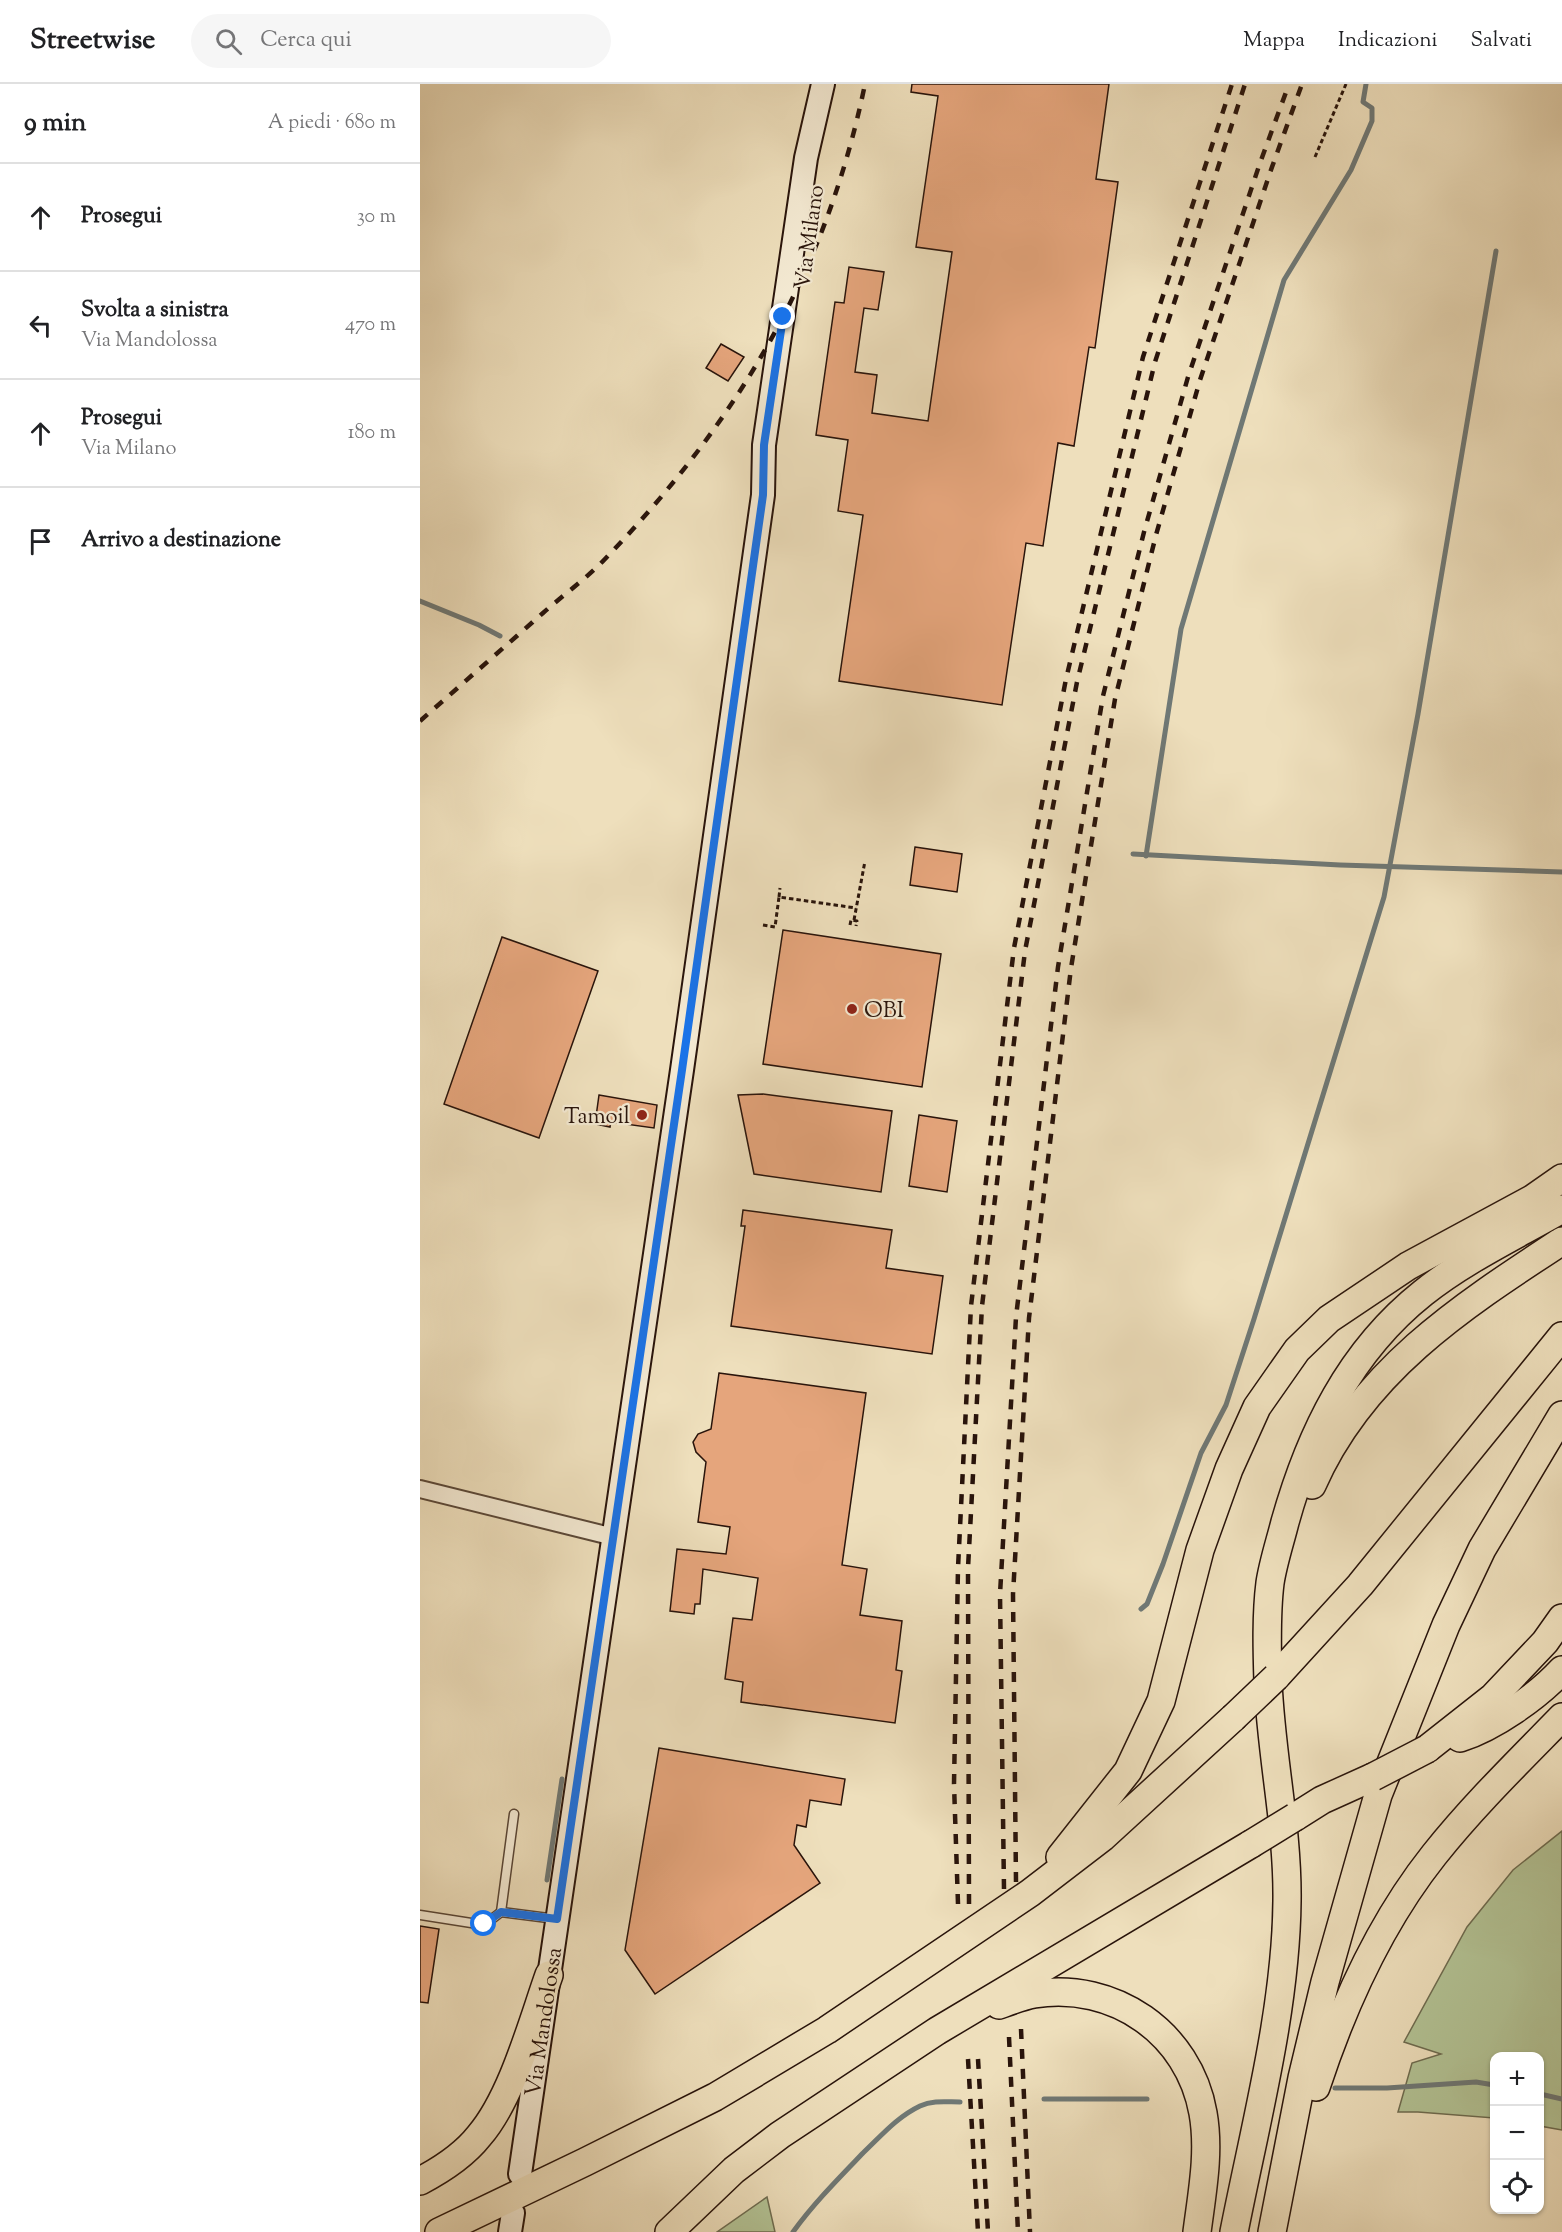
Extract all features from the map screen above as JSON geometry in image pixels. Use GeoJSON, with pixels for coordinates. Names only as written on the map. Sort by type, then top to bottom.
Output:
{"type":"FeatureCollection","features":[{"type":"Feature","properties":{"kind":"highway"},"geometry":{"type":"LineString","coordinates":[[1030,1893],[1128,1771],[1161,1701],[1200,1550],[1229,1468],[1257,1407],[1297,1350],[1329,1319],[1408,1266],[1532,1199],[1562,1178]]}},
{"type":"Feature","properties":{"kind":"highway"},"geometry":{"type":"LineString","coordinates":[[1234,2232],[1280,1994],[1285,1946],[1287,1898],[1270,1716],[1268,1642],[1270,1583],[1290,1505],[1315,1434],[1335,1395],[1375,1342],[1400,1314],[1424,1292],[1454,1272],[1562,1209]]}},
{"type":"Feature","properties":{"kind":"highway"},"geometry":{"type":"LineString","coordinates":[[1268,1642],[1287,1550],[1302,1508],[1333,1443],[1354,1412],[1394,1366],[1431,1333],[1470,1302],[1562,1241]]}},
{"type":"Feature","properties":{"kind":"highway"},"geometry":{"type":"LineString","coordinates":[[440,2232],[715,2097],[826,2030],[1030,1893],[1102,1837],[1276,1677],[1360,1585],[1562,1336]]}},
{"type":"Feature","properties":{"kind":"highway"},"geometry":{"type":"LineString","coordinates":[[1273,2232],[1302,2078],[1325,1982],[1378,1795],[1446,1625],[1482,1549],[1562,1414]]}},
{"type":"Feature","properties":{"kind":"highway"},"geometry":{"type":"LineString","coordinates":[[1427,1749],[1493,1697],[1545,1642],[1562,1618]]}},
{"type":"Feature","properties":{"kind":"highway"},"geometry":{"type":"LineString","coordinates":[[669,2232],[734,2170],[780,2135],[938,2031],[1322,1800],[1427,1749],[1465,1737],[1501,1719],[1553,1680],[1562,1670]]}},
{"type":"Feature","properties":{"kind":"highway"},"geometry":{"type":"LineString","coordinates":[[1273,2232],[1327,2055],[1349,1997],[1380,1937],[1433,1856],[1473,1810],[1562,1717]]}},
{"type":"Feature","properties":{"kind":"highway"},"geometry":{"type":"LineString","coordinates":[[420,2181],[439,2171],[479,2137],[495,2112],[517,2065],[549,1975]]}},
{"type":"Feature","properties":{"kind":"highway"},"geometry":{"type":"LineString","coordinates":[[938,2031],[991,2007],[1034,1994],[1061,1993],[1090,1996],[1114,2002],[1144,2017],[1167,2037],[1185,2063],[1198,2089],[1204,2114],[1206,2141],[1197,2232]]}},
{"type":"Feature","properties":{"kind":"highway"},"geometry":{"type":"LineString","coordinates":[[690,2232],[739,2181],[824,2106]]}},
{"type":"Feature","properties":{"kind":"highway"},"geometry":{"type":"LineString","coordinates":[[420,2230],[585,2162]]}},
{"type":"Feature","properties":{"kind":"main road","name":"Via Milano"},"geometry":{"type":"LineString","coordinates":[[724,765],[763,495],[779,435],[819,159],[824,84]]}},
{"type":"Feature","properties":{"kind":"main road","name":"Via Mandolossa"},"geometry":{"type":"LineString","coordinates":[[520,2174],[724,765]]}},
{"type":"Feature","properties":{"kind":"street"},"geometry":{"type":"LineString","coordinates":[[420,1489],[614,1537]]}},
{"type":"Feature","properties":{"kind":"lane"},"geometry":{"type":"LineString","coordinates":[[501,1912],[514,1814]]}},
{"type":"Feature","properties":{"kind":"lane"},"geometry":{"type":"LineString","coordinates":[[420,1915],[484,1924],[501,1912],[557,1919]]}},
{"type":"Feature","properties":{"kind":"path"},"geometry":{"type":"LineString","coordinates":[[1315,157],[1346,84]]}},
{"type":"Feature","properties":{"kind":"path"},"geometry":{"type":"LineString","coordinates":[[850,925],[851,920],[854,920],[861,892],[865,861]]}},
{"type":"Feature","properties":{"kind":"path"},"geometry":{"type":"LineString","coordinates":[[763,925],[775,927],[780,888]]}},
{"type":"Feature","properties":{"kind":"path"},"geometry":{"type":"LineString","coordinates":[[779,897],[856,908]]}},
{"type":"Feature","properties":{"kind":"path"},"geometry":{"type":"LineString","coordinates":[[854,920],[857,921],[856,926]]}},
{"type":"Feature","properties":{"kind":"green space"},"geometry":{"type":"Polygon","coordinates":[[[1562,1831],[1562,2130],[1544,2127],[1544,2052],[1490,2052],[1490,2118],[1398,2112],[1412,2063],[1441,2054],[1404,2042],[1467,1927],[1513,1870],[1562,1831]]]}},
{"type":"Feature","properties":{"kind":"green space"},"geometry":{"type":"Polygon","coordinates":[[[767,2197],[775,2232],[717,2232],[767,2197]]]}},
{"type":"Feature","properties":{"kind":"building"},"geometry":{"type":"Polygon","coordinates":[[[912,84],[1109,84],[1096,179],[1118,182],[1095,348],[1089,347],[1074,446],[1058,443],[1043,546],[1026,543],[1002,705],[839,681],[863,515],[838,511],[848,440],[816,435],[835,302],[844,303],[849,267],[884,272],[878,310],[864,308],[855,372],[877,375],[872,413],[928,421],[952,252],[916,247],[938,96],[911,92],[912,84]]]}},
{"type":"Feature","properties":{"kind":"building"},"geometry":{"type":"Polygon","coordinates":[[[721,344],[744,357],[728,381],[706,368],[721,344]]]}},
{"type":"Feature","properties":{"kind":"building"},"geometry":{"type":"Polygon","coordinates":[[[915,847],[962,854],[957,892],[910,885],[915,847]]]}},
{"type":"Feature","properties":{"kind":"building","name":"OBI"},"geometry":{"type":"Polygon","coordinates":[[[783,930],[941,954],[922,1087],[763,1064],[783,930]]]}},
{"type":"Feature","properties":{"kind":"building"},"geometry":{"type":"Polygon","coordinates":[[[502,937],[598,971],[539,1138],[444,1104],[502,937]]]}},
{"type":"Feature","properties":{"kind":"building"},"geometry":{"type":"Polygon","coordinates":[[[763,1094],[892,1111],[881,1192],[754,1174],[738,1095],[763,1094]]]}},
{"type":"Feature","properties":{"kind":"building"},"geometry":{"type":"Polygon","coordinates":[[[599,1095],[657,1105],[654,1128],[611,1122],[610,1127],[595,1124],[599,1095]]]}},
{"type":"Feature","properties":{"kind":"building"},"geometry":{"type":"Polygon","coordinates":[[[919,1115],[957,1121],[947,1192],[909,1186],[919,1115]]]}},
{"type":"Feature","properties":{"kind":"building"},"geometry":{"type":"Polygon","coordinates":[[[743,1210],[892,1230],[886,1268],[943,1276],[932,1354],[731,1326],[745,1226],[741,1226],[743,1210]]]}},
{"type":"Feature","properties":{"kind":"building"},"geometry":{"type":"Polygon","coordinates":[[[719,1373],[866,1393],[842,1565],[867,1569],[860,1615],[902,1621],[896,1670],[902,1671],[895,1723],[741,1702],[743,1682],[725,1679],[733,1618],[752,1620],[758,1578],[703,1569],[700,1604],[695,1604],[694,1614],[670,1611],[677,1549],[726,1554],[730,1527],[698,1522],[706,1462],[696,1452],[693,1442],[698,1434],[711,1429],[719,1373]]]}},
{"type":"Feature","properties":{"kind":"building"},"geometry":{"type":"Polygon","coordinates":[[[659,1748],[845,1779],[841,1805],[810,1800],[806,1827],[797,1825],[794,1845],[820,1883],[655,1994],[625,1950],[659,1748]]]}},
{"type":"Feature","properties":{"kind":"building"},"geometry":{"type":"Polygon","coordinates":[[[420,1926],[439,1929],[428,2003],[420,2002],[420,1926]]]}},
{"type":"Feature","properties":{"kind":"waterway"},"geometry":{"type":"LineString","coordinates":[[1146,856],[1181,629],[1284,280],[1351,170],[1372,121],[1372,108],[1363,102],[1366,84]]}},
{"type":"Feature","properties":{"kind":"waterway"},"geometry":{"type":"LineString","coordinates":[[1141,1609],[1147,1604],[1163,1564],[1201,1453],[1226,1405],[1384,897],[1418,714],[1496,251]]}},
{"type":"Feature","properties":{"kind":"waterway"},"geometry":{"type":"LineString","coordinates":[[420,601],[500,636]]}},
{"type":"Feature","properties":{"kind":"waterway"},"geometry":{"type":"LineString","coordinates":[[1133,854],[1340,865],[1562,872]]}},
{"type":"Feature","properties":{"kind":"waterway"},"geometry":{"type":"LineString","coordinates":[[547,1880],[562,1779]]}},
{"type":"Feature","properties":{"kind":"waterway"},"geometry":{"type":"LineString","coordinates":[[1335,2088],[1387,2088],[1476,2082],[1490,2084]]}},
{"type":"Feature","properties":{"kind":"waterway"},"geometry":{"type":"LineString","coordinates":[[1544,2095],[1562,2099]]}},
{"type":"Feature","properties":{"kind":"waterway"},"geometry":{"type":"LineString","coordinates":[[1044,2099],[1147,2099]]}},
{"type":"Feature","properties":{"kind":"waterway"},"geometry":{"type":"LineString","coordinates":[[793,2232],[836,2181],[897,2121],[925,2104],[960,2102]]}},
{"type":"Feature","properties":{"kind":"railway"},"geometry":{"type":"LineString","coordinates":[[420,721],[605,559],[653,507],[696,453],[735,398],[770,341],[801,281],[827,219],[848,153],[865,84]]}},
{"type":"Feature","properties":{"kind":"railway"},"geometry":{"type":"LineString","coordinates":[[958,1904],[954,1784],[958,1568],[971,1306],[1014,948],[1066,679],[1143,357],[1232,84]]}},
{"type":"Feature","properties":{"kind":"railway"},"geometry":{"type":"LineString","coordinates":[[969,1904],[968,1568],[982,1306],[1025,951],[1077,682],[1155,362],[1245,84]]}},
{"type":"Feature","properties":{"kind":"railway"},"geometry":{"type":"LineString","coordinates":[[1004,1889],[1000,1594],[1016,1317],[1058,967],[1103,696],[1144,532],[1188,377],[1289,84]]}},
{"type":"Feature","properties":{"kind":"railway"},"geometry":{"type":"LineString","coordinates":[[1016,1882],[1013,1594],[1029,1318],[1071,968],[1115,699],[1156,535],[1200,380],[1302,84]]}},
{"type":"Feature","properties":{"kind":"railway"},"geometry":{"type":"LineString","coordinates":[[1021,2029],[1030,2232]]}},
{"type":"Feature","properties":{"kind":"railway"},"geometry":{"type":"LineString","coordinates":[[1009,2037],[1018,2232]]}},
{"type":"Feature","properties":{"kind":"railway"},"geometry":{"type":"LineString","coordinates":[[968,2059],[978,2232]]}},
{"type":"Feature","properties":{"kind":"railway"},"geometry":{"type":"LineString","coordinates":[[978,2059],[988,2232]]}},
{"type":"Feature","properties":{"kind":"place","name":"OBI"},"geometry":{"type":"Point","coordinates":[852,1009]}},
{"type":"Feature","properties":{"kind":"place","name":"Tamoil"},"geometry":{"type":"Point","coordinates":[642,1115]}},
{"type":"Feature","properties":{"kind":"route"},"geometry":{"type":"LineString","coordinates":[[484,1924],[501,1912],[557,1919],[682,1070],[763,495],[764,445],[783,317]]}}]}
